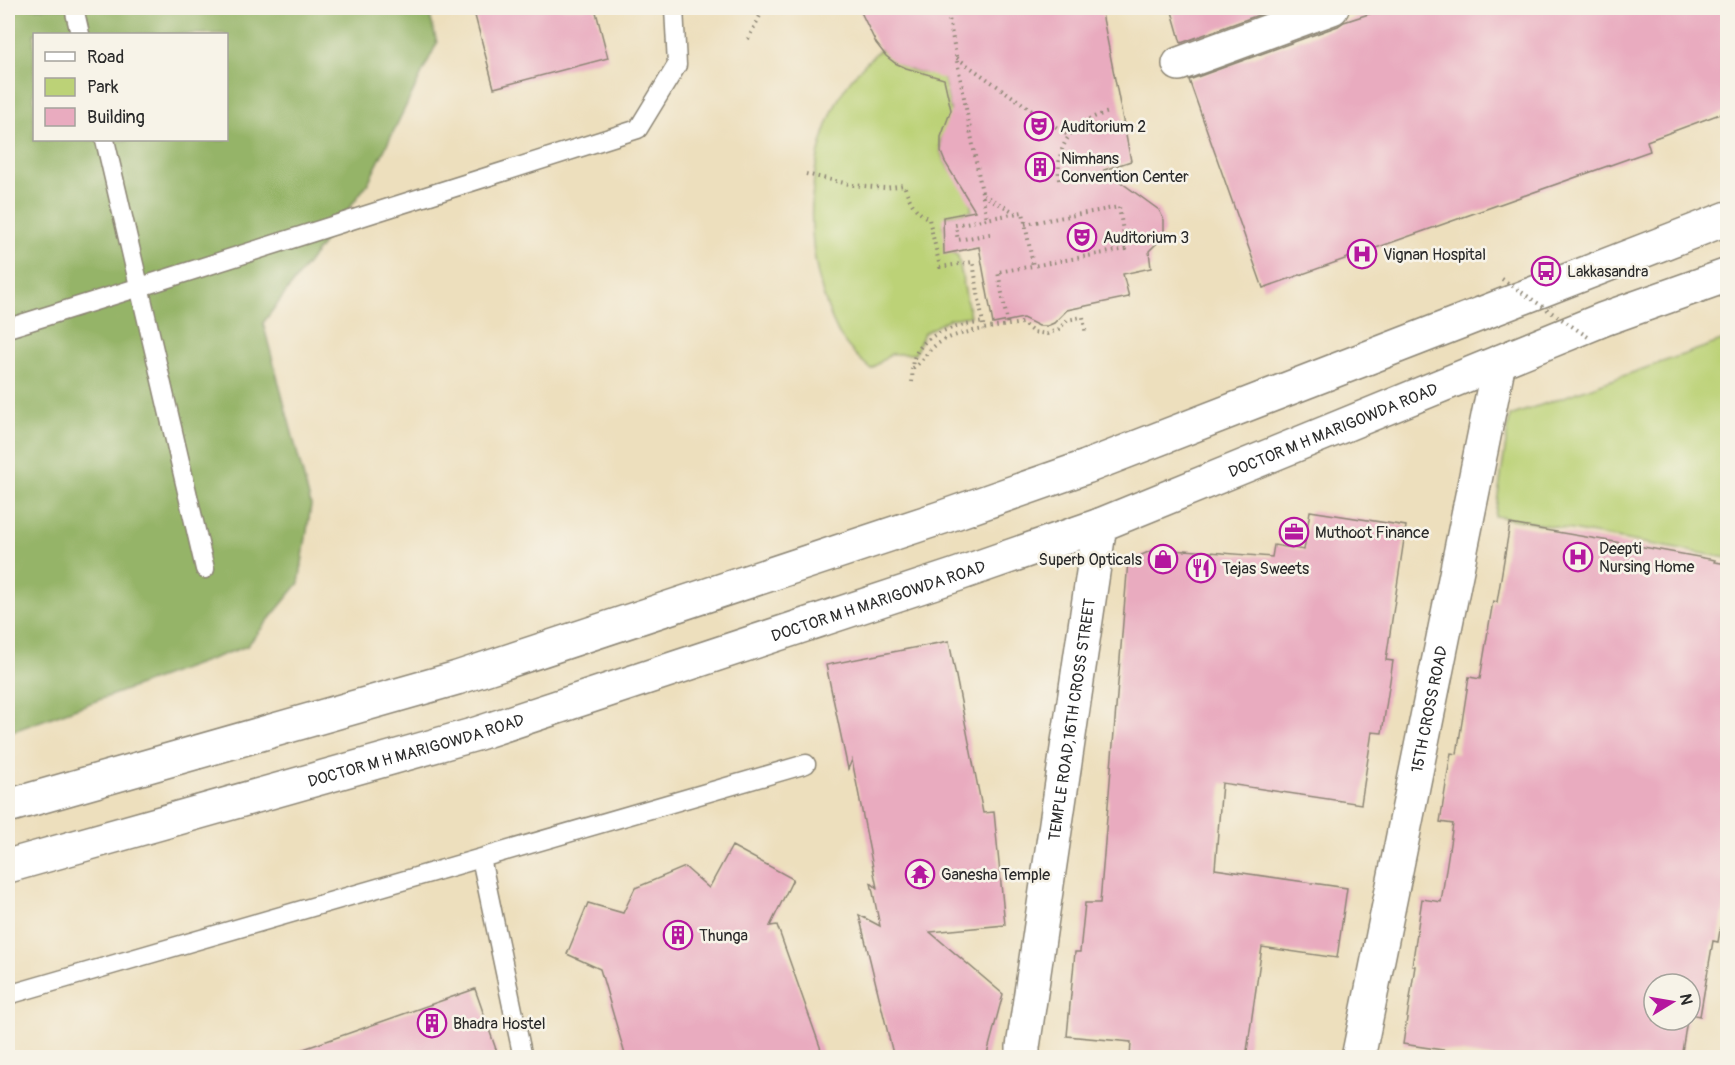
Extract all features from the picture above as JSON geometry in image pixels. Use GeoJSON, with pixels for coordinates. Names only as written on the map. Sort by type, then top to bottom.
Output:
{"type":"FeatureCollection","features":[{"type":"Feature","properties":{"kind":"main road"},"geometry":{"type":"LineString","coordinates":[[1179,64],[1287,15],[1332,8]]}},
{"type":"Feature","properties":{"kind":"main road"},"geometry":{"type":"LineString","coordinates":[[8,806],[458,678],[943,517],[1086,467],[1728,218]]}},
{"type":"Feature","properties":{"kind":"main road","name":"DOCTOR M H MARIGOWDA ROAD"},"geometry":{"type":"LineString","coordinates":[[8,866],[476,734],[945,579],[1100,525],[1604,319],[1728,274]]}},
{"type":"Feature","properties":{"kind":"main road","name":"15TH CROSS ROAD"},"geometry":{"type":"LineString","coordinates":[[1358,1058],[1499,362]]}},
{"type":"Feature","properties":{"kind":"main road","name":"TEMPLE ROAD,16TH CROSS STREET"},"geometry":{"type":"LineString","coordinates":[[1029,1054],[1100,525]]}},
{"type":"Feature","properties":{"kind":"lane"},"geometry":{"type":"LineString","coordinates":[[74,8],[80,33]]}},
{"type":"Feature","properties":{"kind":"lane"},"geometry":{"type":"LineString","coordinates":[[8,328],[638,129],[677,65],[674,8]]}},
{"type":"Feature","properties":{"kind":"lane"},"geometry":{"type":"LineString","coordinates":[[105,141],[205,569]]}},
{"type":"Feature","properties":{"kind":"lane"},"geometry":{"type":"LineString","coordinates":[[8,995],[806,764]]}},
{"type":"Feature","properties":{"kind":"lane"},"geometry":{"type":"LineString","coordinates":[[481,858],[523,1058]]}},
{"type":"Feature","properties":{"kind":"path"},"geometry":{"type":"LineString","coordinates":[[748,39],[764,8]]}},
{"type":"Feature","properties":{"kind":"path"},"geometry":{"type":"LineString","coordinates":[[947,8],[987,219]]}},
{"type":"Feature","properties":{"kind":"path"},"geometry":{"type":"LineString","coordinates":[[957,58],[1069,136]]}},
{"type":"Feature","properties":{"kind":"path"},"geometry":{"type":"LineString","coordinates":[[1059,180],[1058,164],[1061,150],[1069,136],[1079,124],[1093,116],[1109,112]]}},
{"type":"Feature","properties":{"kind":"path"},"geometry":{"type":"LineString","coordinates":[[806,174],[874,188],[885,189],[904,185],[918,212],[929,219],[940,267],[973,262],[984,330]]}},
{"type":"Feature","properties":{"kind":"path"},"geometry":{"type":"LineString","coordinates":[[982,194],[1016,213]]}},
{"type":"Feature","properties":{"kind":"path"},"geometry":{"type":"LineString","coordinates":[[1008,326],[998,272],[1126,249],[1119,207],[1025,224]]}},
{"type":"Feature","properties":{"kind":"path"},"geometry":{"type":"LineString","coordinates":[[990,234],[958,240],[955,225],[1023,212],[1033,266]]}},
{"type":"Feature","properties":{"kind":"path"},"geometry":{"type":"LineString","coordinates":[[1502,279],[1591,339]]}},
{"type":"Feature","properties":{"kind":"path"},"geometry":{"type":"LineString","coordinates":[[913,368],[935,345],[942,341],[984,330],[1022,323],[1033,332],[1047,334],[1059,329],[1067,320],[1083,317],[1086,335]]}},
{"type":"Feature","properties":{"kind":"path"},"geometry":{"type":"LineString","coordinates":[[912,382],[912,360],[930,338],[948,329],[984,322]]}},
{"type":"Feature","properties":{"kind":"green space"},"geometry":{"type":"Polygon","coordinates":[[[8,8],[428,8],[437,43],[368,183],[263,323],[311,505],[299,583],[247,646],[8,733],[8,8]]]}},
{"type":"Feature","properties":{"kind":"green space"},"geometry":{"type":"Polygon","coordinates":[[[881,49],[901,66],[917,72],[943,74],[953,121],[942,136],[940,149],[944,160],[954,174],[958,178],[965,177],[972,211],[946,216],[943,226],[952,252],[958,256],[970,316],[949,319],[924,333],[915,354],[891,354],[871,369],[845,343],[829,311],[815,261],[812,208],[818,155],[835,106],[855,75],[881,49]]]}},
{"type":"Feature","properties":{"kind":"green space"},"geometry":{"type":"Polygon","coordinates":[[[1727,339],[1727,558],[1495,516],[1510,416],[1727,339]]]}},
{"type":"Feature","properties":{"kind":"building"},"geometry":{"type":"Polygon","coordinates":[[[473,8],[595,8],[608,58],[494,88],[473,8]]]}},
{"type":"Feature","properties":{"kind":"building","name":"Nimhans Convention Center"},"geometry":{"type":"Polygon","coordinates":[[[859,8],[1101,8],[1131,161],[1104,170],[1159,210],[1164,220],[1164,232],[1149,251],[1151,268],[1123,274],[1129,297],[1067,310],[1054,323],[1047,326],[1039,326],[1023,318],[993,324],[979,247],[944,254],[943,217],[975,211],[941,152],[941,137],[951,110],[944,79],[906,68],[886,56],[876,43],[859,8]]]}},
{"type":"Feature","properties":{"kind":"building"},"geometry":{"type":"Polygon","coordinates":[[[1171,8],[1271,8],[1272,10],[1181,43],[1171,8]]]}},
{"type":"Feature","properties":{"kind":"building","name":"Vignan Hospital"},"geometry":{"type":"Polygon","coordinates":[[[1387,8],[1728,8],[1728,111],[1647,141],[1650,151],[1263,288],[1189,80],[1387,8]]]}},
{"type":"Feature","properties":{"kind":"building"},"geometry":{"type":"Polygon","coordinates":[[[1310,511],[1406,526],[1386,660],[1393,661],[1382,733],[1372,732],[1361,804],[1222,783],[1215,869],[1347,888],[1337,958],[1262,947],[1246,1058],[1130,1058],[1131,1042],[1067,1036],[1075,952],[1080,952],[1085,903],[1100,903],[1128,561],[1155,549],[1272,557],[1274,545],[1304,550],[1310,511]]]}},
{"type":"Feature","properties":{"kind":"building"},"geometry":{"type":"Polygon","coordinates":[[[1510,524],[1728,564],[1728,885],[1718,942],[1713,941],[1702,1004],[1702,972],[1642,972],[1642,1032],[1685,1032],[1681,1058],[1496,1058],[1403,1044],[1422,899],[1441,902],[1453,824],[1440,822],[1451,753],[1457,754],[1469,677],[1480,679],[1493,601],[1497,602],[1510,524]]]}},
{"type":"Feature","properties":{"kind":"building"},"geometry":{"type":"Polygon","coordinates":[[[949,641],[983,813],[994,812],[1005,925],[930,932],[1003,994],[986,1058],[894,1058],[859,915],[880,926],[871,883],[877,888],[852,760],[848,769],[826,665],[949,641]]]}},
{"type":"Feature","properties":{"kind":"building","name":"Thunga"},"geometry":{"type":"Polygon","coordinates":[[[732,846],[793,879],[770,926],[777,925],[824,1058],[626,1058],[600,969],[567,954],[588,903],[623,913],[635,888],[685,867],[709,888],[732,846]]]}},
{"type":"Feature","properties":{"kind":"building","name":"Bhadra Hostel"},"geometry":{"type":"Polygon","coordinates":[[[475,989],[499,1058],[296,1058],[295,1052],[475,989]]]}},
{"type":"Feature","properties":{"kind":"place","name":"Auditorium 2"},"geometry":{"type":"Point","coordinates":[1039,126]}},
{"type":"Feature","properties":{"kind":"place","name":"Nimhans Convention Center"},"geometry":{"type":"Point","coordinates":[1040,167]}},
{"type":"Feature","properties":{"kind":"place","name":"Auditorium 3"},"geometry":{"type":"Point","coordinates":[1082,237]}},
{"type":"Feature","properties":{"kind":"place","name":"Vignan Hospital"},"geometry":{"type":"Point","coordinates":[1362,254]}},
{"type":"Feature","properties":{"kind":"place","name":"Lakkasandra"},"geometry":{"type":"Point","coordinates":[1546,271]}},
{"type":"Feature","properties":{"kind":"place","name":"Muthoot Finance"},"geometry":{"type":"Point","coordinates":[1294,532]}},
{"type":"Feature","properties":{"kind":"place","name":"Deepti Nursing Home"},"geometry":{"type":"Point","coordinates":[1578,557]}},
{"type":"Feature","properties":{"kind":"place","name":"Superb Opticals"},"geometry":{"type":"Point","coordinates":[1163,559]}},
{"type":"Feature","properties":{"kind":"place","name":"Tejas Sweets"},"geometry":{"type":"Point","coordinates":[1201,568]}},
{"type":"Feature","properties":{"kind":"place","name":"Ganesha Temple"},"geometry":{"type":"Point","coordinates":[920,874]}},
{"type":"Feature","properties":{"kind":"place","name":"Thunga"},"geometry":{"type":"Point","coordinates":[678,935]}},
{"type":"Feature","properties":{"kind":"place","name":"Bhadra Hostel"},"geometry":{"type":"Point","coordinates":[432,1023]}}]}
